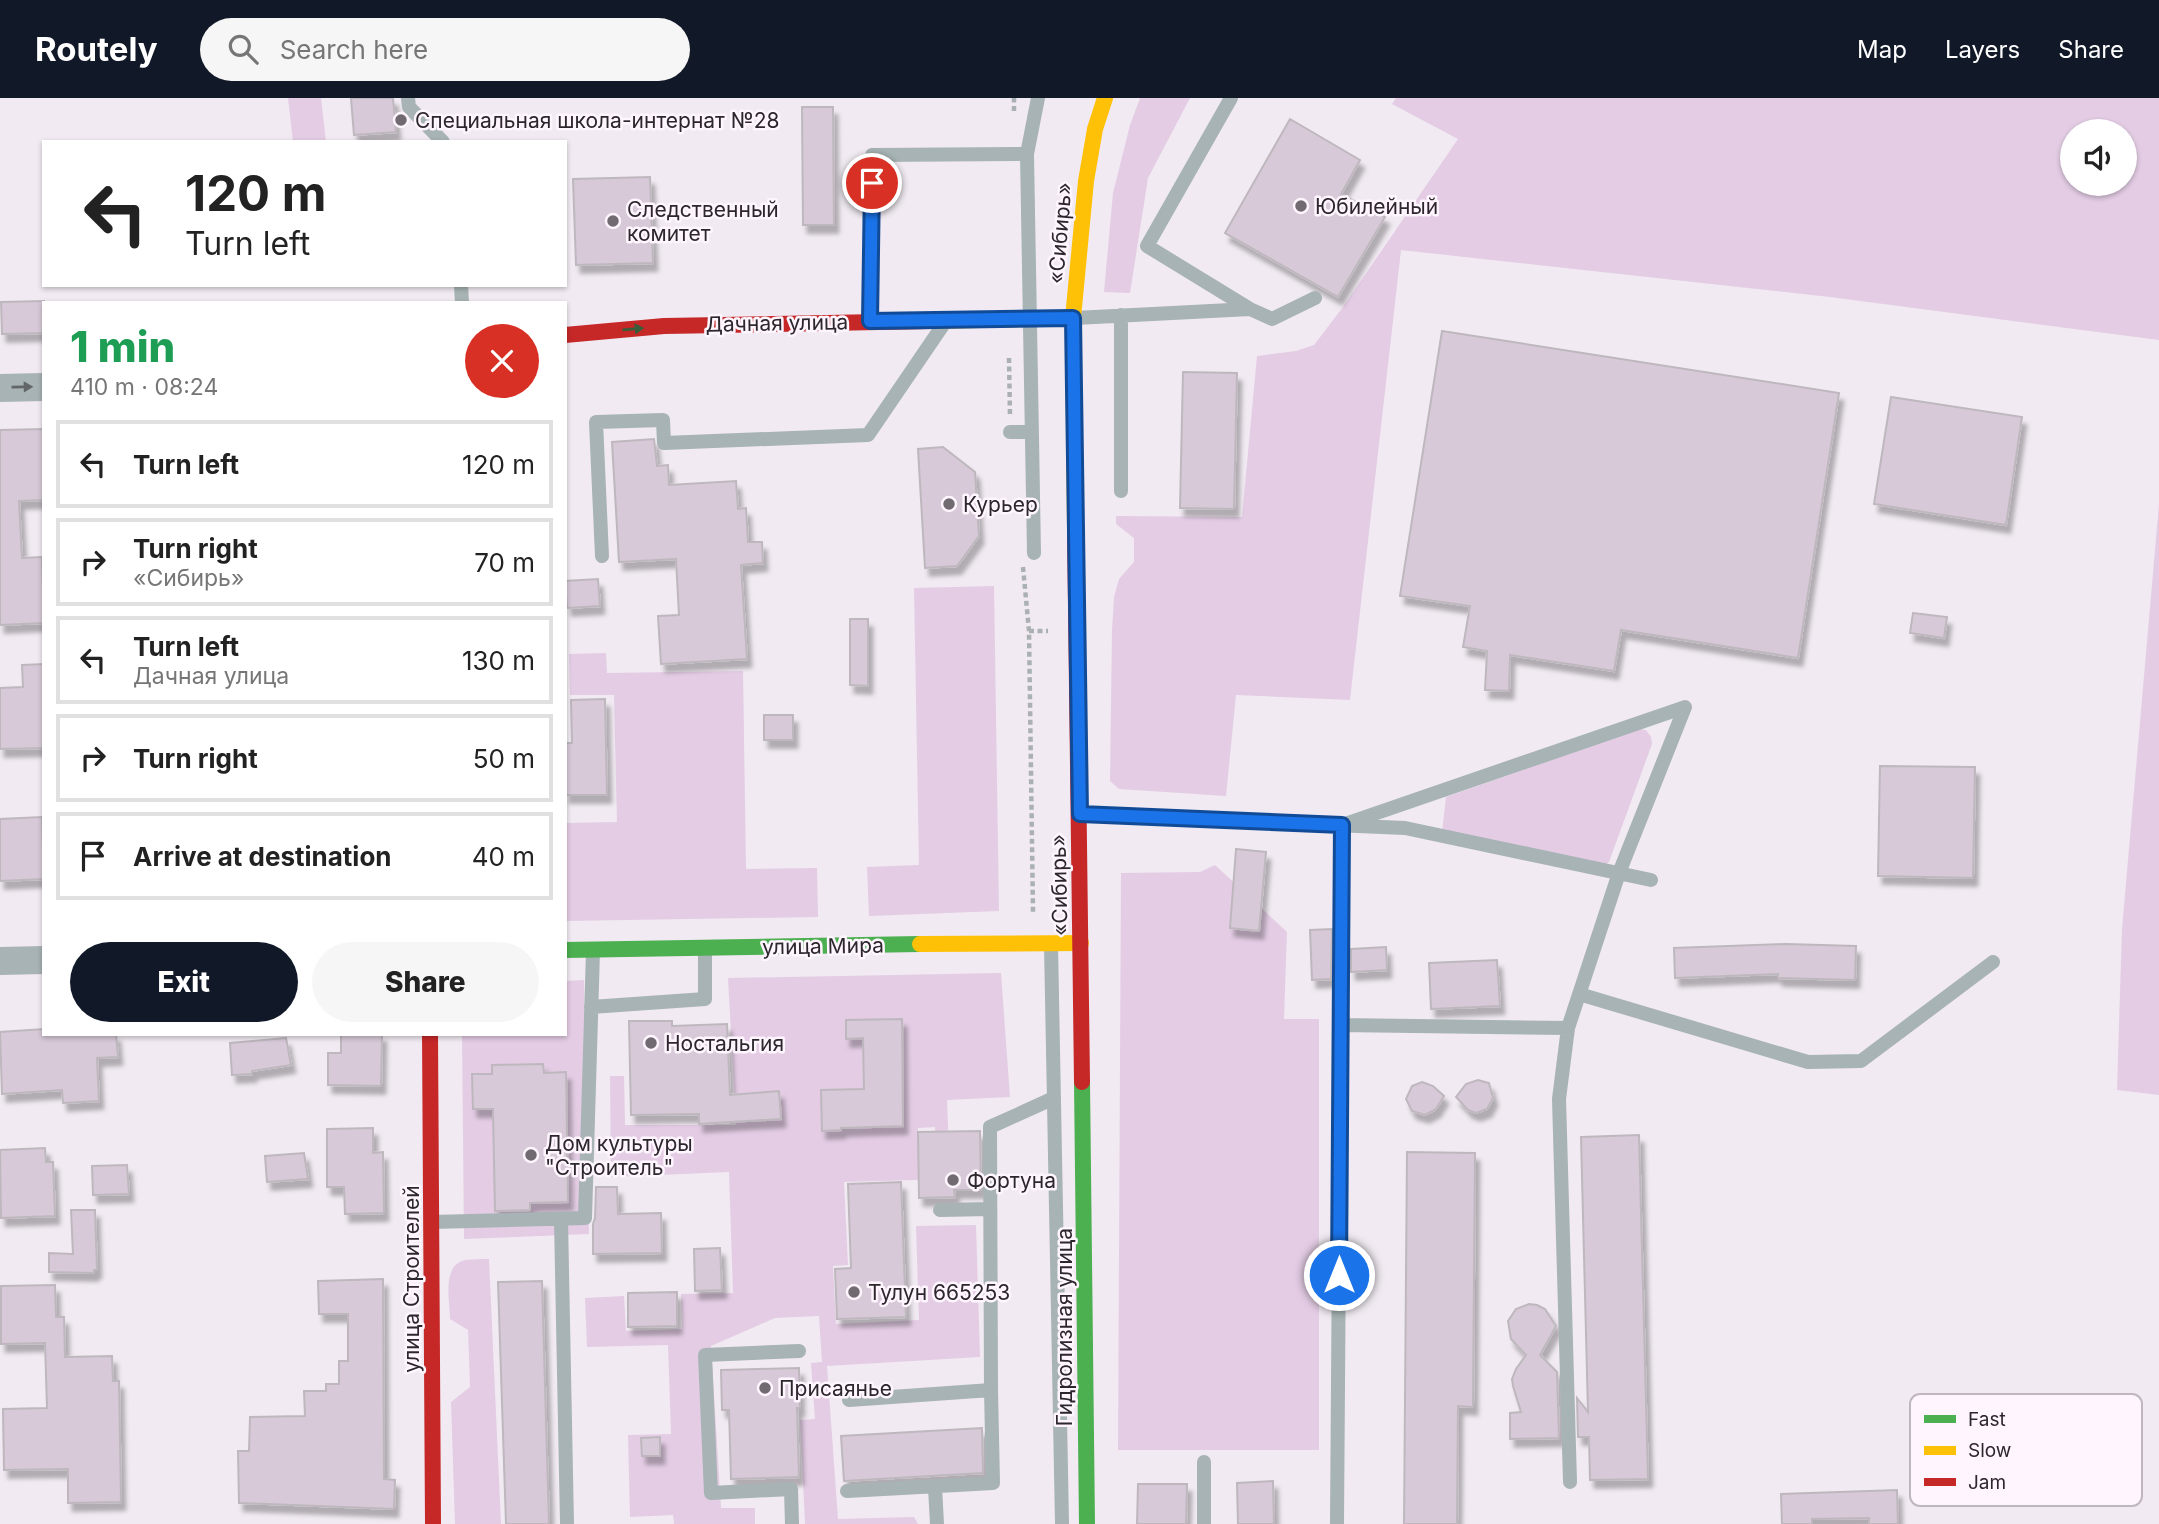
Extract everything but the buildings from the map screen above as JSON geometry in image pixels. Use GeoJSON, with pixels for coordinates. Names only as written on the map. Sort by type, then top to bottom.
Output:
{"type":"FeatureCollection","features":[{"type":"Feature","properties":{"kind":"main road","name":"«Сибирь»"},"geometry":{"type":"LineString","coordinates":[[1084,1130],[1073,318],[1083,196],[1101,101]]}},
{"type":"Feature","properties":{"kind":"main road","name":"Дачная улица"},"geometry":{"type":"LineString","coordinates":[[567,335],[664,326],[1073,318]]}},
{"type":"Feature","properties":{"kind":"main road","name":"улица Мира"},"geometry":{"type":"LineString","coordinates":[[567,950],[1081,943]]}},
{"type":"Feature","properties":{"kind":"main road","name":"улица Строителей"},"geometry":{"type":"LineString","coordinates":[[430,1036],[433,1524]]}},
{"type":"Feature","properties":{"kind":"main road","name":"Гидролизная улица"},"geometry":{"type":"LineString","coordinates":[[1084,1130],[1087,1524]]}},
{"type":"Feature","properties":{"kind":"street"},"geometry":{"type":"LineString","coordinates":[[0,388],[42,387]]}},
{"type":"Feature","properties":{"kind":"street"},"geometry":{"type":"LineString","coordinates":[[0,961],[42,960]]}},
{"type":"Feature","properties":{"kind":"lane"},"geometry":{"type":"LineString","coordinates":[[408,98],[409,107],[441,140]]}},
{"type":"Feature","properties":{"kind":"lane"},"geometry":{"type":"LineString","coordinates":[[1034,553],[1027,154],[1038,98]]}},
{"type":"Feature","properties":{"kind":"lane"},"geometry":{"type":"LineString","coordinates":[[1231,98],[1147,246],[1250,309],[1272,319],[1315,298]]}},
{"type":"Feature","properties":{"kind":"lane"},"geometry":{"type":"LineString","coordinates":[[870,321],[872,155],[1027,154]]}},
{"type":"Feature","properties":{"kind":"lane"},"geometry":{"type":"LineString","coordinates":[[1073,318],[1250,309]]}},
{"type":"Feature","properties":{"kind":"lane"},"geometry":{"type":"LineString","coordinates":[[1121,315],[1121,491]]}},
{"type":"Feature","properties":{"kind":"lane"},"geometry":{"type":"LineString","coordinates":[[602,556],[596,422],[663,419],[664,443],[868,435],[947,320]]}},
{"type":"Feature","properties":{"kind":"lane"},"geometry":{"type":"LineString","coordinates":[[1010,432],[1031,432]]}},
{"type":"Feature","properties":{"kind":"lane"},"geometry":{"type":"LineString","coordinates":[[1342,825],[1685,707],[1619,873],[1568,1028],[1559,1100],[1570,1482]]}},
{"type":"Feature","properties":{"kind":"lane"},"geometry":{"type":"LineString","coordinates":[[1080,814],[1405,828],[1651,880]]}},
{"type":"Feature","properties":{"kind":"lane"},"geometry":{"type":"LineString","coordinates":[[1337,1524],[1342,825]]}},
{"type":"Feature","properties":{"kind":"lane"},"geometry":{"type":"LineString","coordinates":[[1051,942],[1062,1524]]}},
{"type":"Feature","properties":{"kind":"lane"},"geometry":{"type":"LineString","coordinates":[[591,1007],[705,999],[705,948]]}},
{"type":"Feature","properties":{"kind":"lane"},"geometry":{"type":"LineString","coordinates":[[432,1222],[584,1218],[593,949]]}},
{"type":"Feature","properties":{"kind":"lane"},"geometry":{"type":"LineString","coordinates":[[1579,994],[1808,1062],[1861,1061],[1993,962]]}},
{"type":"Feature","properties":{"kind":"lane"},"geometry":{"type":"LineString","coordinates":[[1340,1025],[1568,1028]]}},
{"type":"Feature","properties":{"kind":"lane"},"geometry":{"type":"LineString","coordinates":[[848,1491],[993,1483],[990,1127],[1054,1098]]}},
{"type":"Feature","properties":{"kind":"lane"},"geometry":{"type":"LineString","coordinates":[[940,1210],[989,1209]]}},
{"type":"Feature","properties":{"kind":"lane"},"geometry":{"type":"LineString","coordinates":[[561,1220],[566,1524]]}},
{"type":"Feature","properties":{"kind":"lane"},"geometry":{"type":"LineString","coordinates":[[792,1524],[791,1489],[711,1493],[705,1355],[799,1351]]}},
{"type":"Feature","properties":{"kind":"lane"},"geometry":{"type":"LineString","coordinates":[[849,1400],[991,1390]]}},
{"type":"Feature","properties":{"kind":"lane"},"geometry":{"type":"LineString","coordinates":[[1204,1462],[1204,1524]]}},
{"type":"Feature","properties":{"kind":"lane"},"geometry":{"type":"LineString","coordinates":[[935,1487],[936,1524]]}},
{"type":"Feature","properties":{"kind":"path"},"geometry":{"type":"LineString","coordinates":[[1023,565],[1029,631],[1034,942]]}},
{"type":"Feature","properties":{"kind":"shaded area"},"geometry":{"type":"Polygon","coordinates":[[[288,98],[321,98],[326,140],[293,140],[288,98]]]}},
{"type":"Feature","properties":{"kind":"shaded area"},"geometry":{"type":"Polygon","coordinates":[[[1140,98],[1190,98],[1148,178],[1130,293],[1104,292],[1113,193],[1130,125],[1140,98]]]}},
{"type":"Feature","properties":{"kind":"shaded area"},"geometry":{"type":"Polygon","coordinates":[[[1396,98],[2159,98],[2159,340],[1830,297],[1401,250],[1350,700],[1236,695],[1226,796],[1119,789],[1110,781],[1112,630],[1114,597],[1119,579],[1134,562],[1134,538],[1116,524],[1116,516],[1242,517],[1257,356],[1296,351],[1314,345],[1458,139],[1392,104],[1396,98]]]}},
{"type":"Feature","properties":{"kind":"shaded area"},"geometry":{"type":"Polygon","coordinates":[[[2159,504],[2159,1095],[2117,1090],[2122,929],[2159,504]]]}},
{"type":"Feature","properties":{"kind":"shaded area"},"geometry":{"type":"Polygon","coordinates":[[[994,586],[999,911],[869,916],[867,867],[919,865],[914,588],[994,586]]]}},
{"type":"Feature","properties":{"kind":"shaded area"},"geometry":{"type":"Polygon","coordinates":[[[606,653],[607,673],[743,671],[746,869],[817,868],[818,917],[567,921],[567,823],[617,822],[614,695],[570,695],[569,654],[606,653]]]}},
{"type":"Feature","properties":{"kind":"shaded area"},"geometry":{"type":"Polygon","coordinates":[[[1640,729],[1646,730],[1652,744],[1609,862],[1600,869],[1442,832],[1446,797],[1640,729]]]}},
{"type":"Feature","properties":{"kind":"shaded area"},"geometry":{"type":"Polygon","coordinates":[[[1215,865],[1287,932],[1284,1019],[1319,1019],[1319,1450],[1118,1450],[1121,873],[1200,872],[1215,865]]]}},
{"type":"Feature","properties":{"kind":"shaded area"},"geometry":{"type":"Polygon","coordinates":[[[1001,973],[1010,1097],[947,1100],[950,1179],[844,1182],[848,1265],[833,1266],[836,1324],[919,1320],[916,1226],[976,1225],[980,1357],[827,1366],[838,1519],[914,1517],[918,1524],[805,1524],[800,1420],[815,1419],[811,1363],[822,1362],[819,1316],[775,1318],[711,1346],[721,1508],[755,1508],[755,1524],[674,1524],[673,1515],[630,1517],[628,1435],[671,1434],[668,1345],[587,1347],[585,1298],[624,1296],[626,1331],[682,1329],[681,1294],[733,1293],[729,1172],[611,1177],[610,1076],[624,1076],[625,1125],[736,1125],[728,978],[1001,973]],[[900,1019],[846,1020],[846,1038],[863,1038],[865,1127],[903,1126],[900,1019]],[[821,1090],[822,1131],[841,1131],[840,1090],[821,1090]],[[779,1091],[758,1093],[760,1121],[781,1119],[779,1091]],[[935,1127],[918,1128],[919,1164],[937,1164],[935,1127]],[[660,1437],[641,1438],[642,1456],[660,1456],[660,1437]]]}},
{"type":"Feature","properties":{"kind":"shaded area"},"geometry":{"type":"Polygon","coordinates":[[[584,980],[589,1234],[464,1239],[462,1036],[567,1036],[567,981],[584,980]]]}},
{"type":"Feature","properties":{"kind":"shaded area"},"geometry":{"type":"Polygon","coordinates":[[[489,1259],[501,1524],[455,1524],[451,1402],[470,1387],[468,1330],[450,1319],[450,1276],[458,1263],[489,1259]]]}},
{"type":"Feature","properties":{"kind":"traffic: fast"},"geometry":{"type":"LineString","coordinates":[[567,950],[920,944]]}},
{"type":"Feature","properties":{"kind":"traffic: fast"},"geometry":{"type":"LineString","coordinates":[[1082,1082],[1087,1524]]}},
{"type":"Feature","properties":{"kind":"traffic: slow"},"geometry":{"type":"LineString","coordinates":[[1075,528],[1073,318],[1086,181],[1095,129],[1105,98]]}},
{"type":"Feature","properties":{"kind":"traffic: slow"},"geometry":{"type":"LineString","coordinates":[[931,321],[1073,318]]}},
{"type":"Feature","properties":{"kind":"traffic: slow"},"geometry":{"type":"LineString","coordinates":[[920,944],[1081,943]]}},
{"type":"Feature","properties":{"kind":"traffic: jam"},"geometry":{"type":"LineString","coordinates":[[567,335],[664,326],[931,321]]}},
{"type":"Feature","properties":{"kind":"traffic: jam"},"geometry":{"type":"LineString","coordinates":[[1075,528],[1082,1082]]}},
{"type":"Feature","properties":{"kind":"traffic: jam"},"geometry":{"type":"LineString","coordinates":[[430,1036],[433,1524]]}},
{"type":"Feature","properties":{"kind":"place","name":"Специальная школа-интернат №28"},"geometry":{"type":"Point","coordinates":[401,120]}},
{"type":"Feature","properties":{"kind":"place","name":"Юбилейный"},"geometry":{"type":"Point","coordinates":[1301,206]}},
{"type":"Feature","properties":{"kind":"place","name":"Следственный комитет"},"geometry":{"type":"Point","coordinates":[613,221]}},
{"type":"Feature","properties":{"kind":"place","name":"Курьер"},"geometry":{"type":"Point","coordinates":[949,504]}},
{"type":"Feature","properties":{"kind":"place","name":"Ностальгия"},"geometry":{"type":"Point","coordinates":[651,1043]}},
{"type":"Feature","properties":{"kind":"place","name":"Дом культуры \"Строитель\""},"geometry":{"type":"Point","coordinates":[531,1155]}},
{"type":"Feature","properties":{"kind":"place","name":"Фортуна"},"geometry":{"type":"Point","coordinates":[953,1180]}},
{"type":"Feature","properties":{"kind":"place","name":"Тулун 665253"},"geometry":{"type":"Point","coordinates":[854,1292]}},
{"type":"Feature","properties":{"kind":"place","name":"Присаянье"},"geometry":{"type":"Point","coordinates":[765,1388]}},
{"type":"Feature","properties":{"kind":"route"},"geometry":{"type":"LineString","coordinates":[[872,183],[870,321],[1073,318],[1080,814],[1342,825],[1339,1275]]}}]}
